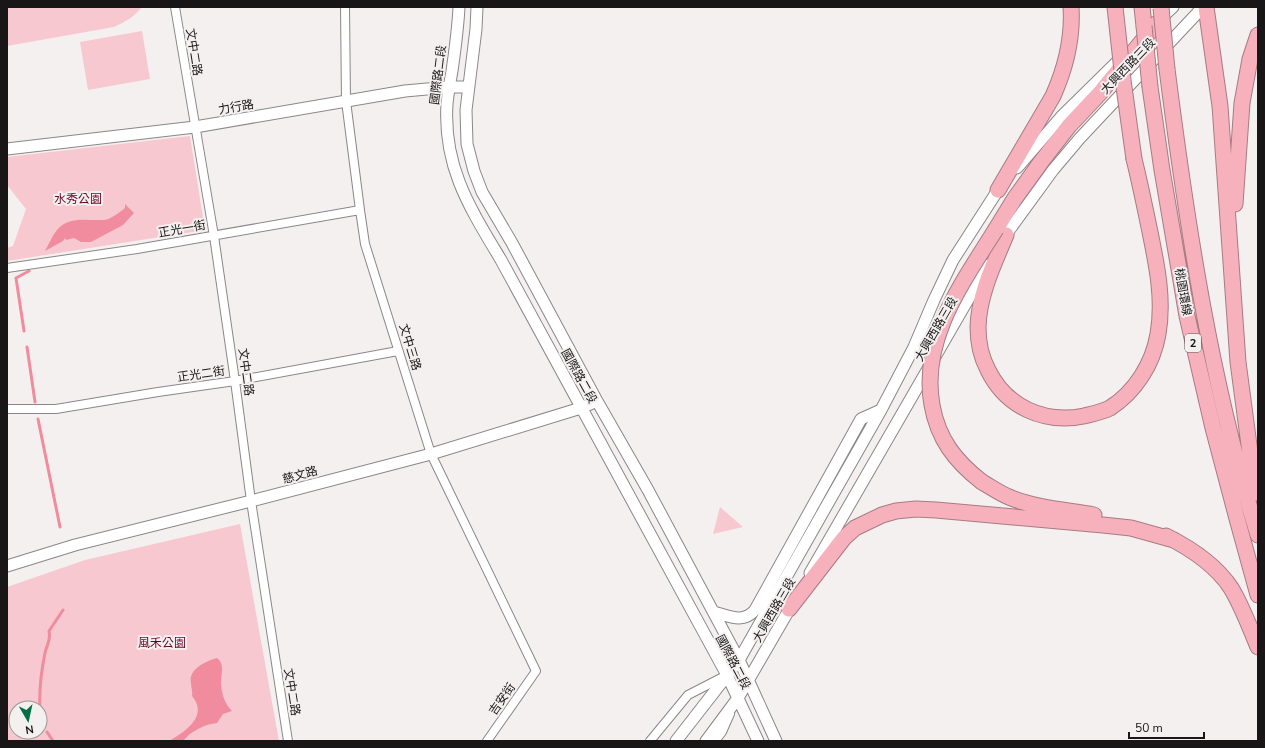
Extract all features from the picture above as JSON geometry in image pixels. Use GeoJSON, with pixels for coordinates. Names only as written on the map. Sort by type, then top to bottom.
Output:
{"type":"FeatureCollection","features":[{"type":"Feature","properties":{"kind":"highway"},"geometry":{"type":"LineString","coordinates":[[998,190],[1053,96],[1060,80],[1067,59],[1070,39],[1071,7]]}},
{"type":"Feature","properties":{"kind":"highway"},"geometry":{"type":"LineString","coordinates":[[1115,7],[1123,80],[1134,159],[1156,263],[1160,292],[1158,336],[1146,369],[1137,383],[1129,392],[1109,408],[1079,417],[1064,418],[1044,416],[1023,408],[1008,398],[994,383],[985,364],[980,347],[978,327],[981,303],[1001,232],[1015,198],[1069,126],[1100,93],[1150,25]]}},
{"type":"Feature","properties":{"kind":"highway","name":"桃園環線"},"geometry":{"type":"LineString","coordinates":[[1142,7],[1150,25],[1150,87],[1162,170],[1187,316],[1213,428],[1258,595]]}},
{"type":"Feature","properties":{"kind":"highway","name":"桃園環線"},"geometry":{"type":"LineString","coordinates":[[1165,8],[1167,69],[1179,164],[1203,310],[1228,426],[1258,535]]}},
{"type":"Feature","properties":{"kind":"highway"},"geometry":{"type":"LineString","coordinates":[[1202,9],[1216,77],[1222,136],[1238,362],[1244,415],[1258,493]]}},
{"type":"Feature","properties":{"kind":"highway"},"geometry":{"type":"LineString","coordinates":[[1234,309],[1234,220],[1239,134],[1245,80],[1258,35]]}},
{"type":"Feature","properties":{"kind":"highway"},"geometry":{"type":"LineString","coordinates":[[1001,232],[964,280],[943,321],[936,341],[931,361],[929,384],[933,412],[946,444],[955,457],[968,471],[996,491],[1019,501],[1119,519],[1137,524],[1174,540],[1196,554],[1215,570],[1230,588],[1243,612],[1258,647]]}},
{"type":"Feature","properties":{"kind":"highway"},"geometry":{"type":"LineString","coordinates":[[789,609],[844,538],[855,528],[868,520],[896,511],[916,509],[936,510],[1103,525],[1131,528],[1174,540]]}},
{"type":"Feature","properties":{"kind":"street","name":"文中二路"},"geometry":{"type":"LineString","coordinates":[[175,7],[214,236],[236,381],[251,501],[288,741]]}},
{"type":"Feature","properties":{"kind":"street","name":"文中三路"},"geometry":{"type":"LineString","coordinates":[[345,7],[346,101],[365,244],[431,454],[536,671]]}},
{"type":"Feature","properties":{"kind":"street","name":"國際路二段"},"geometry":{"type":"LineString","coordinates":[[460,7],[447,103],[447,134],[452,161],[465,197],[501,260],[727,675],[758,741]]}},
{"type":"Feature","properties":{"kind":"street","name":"國際路二段"},"geometry":{"type":"LineString","coordinates":[[477,7],[476,29],[466,110],[467,144],[474,171],[482,192],[512,243],[597,401],[648,490],[714,612],[739,660],[776,741]]}},
{"type":"Feature","properties":{"kind":"street","name":"大興西路三段"},"geometry":{"type":"LineString","coordinates":[[676,741],[739,660],[881,410],[914,347],[953,260],[998,190],[1061,117],[1165,8]]}},
{"type":"Feature","properties":{"kind":"street","name":"大興西路三段"},"geometry":{"type":"LineString","coordinates":[[715,741],[722,732],[748,680],[1001,232],[1080,138],[1202,9]]}},
{"type":"Feature","properties":{"kind":"street","name":"力行路"},"geometry":{"type":"LineString","coordinates":[[7,149],[195,127],[405,91],[449,87],[469,87]]}},
{"type":"Feature","properties":{"kind":"street","name":"正光一街"},"geometry":{"type":"LineString","coordinates":[[7,268],[137,249],[360,210]]}},
{"type":"Feature","properties":{"kind":"street","name":"正光二街"},"geometry":{"type":"LineString","coordinates":[[7,409],[56,409],[236,381],[398,351]]}},
{"type":"Feature","properties":{"kind":"street","name":"慈文路"},"geometry":{"type":"LineString","coordinates":[[7,566],[75,545],[431,454],[581,408],[597,401]]}},
{"type":"Feature","properties":{"kind":"street"},"geometry":{"type":"LineString","coordinates":[[714,612],[746,618],[755,610],[861,419],[881,410]]}},
{"type":"Feature","properties":{"kind":"street","name":"吉安街"},"geometry":{"type":"LineString","coordinates":[[487,741],[536,671]]}},
{"type":"Feature","properties":{"kind":"street","name":"大興西路三段"},"geometry":{"type":"LineString","coordinates":[[650,741],[688,695],[727,675]]}},
{"type":"Feature","properties":{"kind":"street","name":"大興西路三段"},"geometry":{"type":"LineString","coordinates":[[706,741],[738,698]]}},
{"type":"Feature","properties":{"kind":"green space"},"geometry":{"type":"Polygon","coordinates":[[[7,7],[142,7],[129,19],[114,27],[7,46],[7,7]]]}},
{"type":"Feature","properties":{"kind":"green space"},"geometry":{"type":"Polygon","coordinates":[[[142,31],[150,79],[88,90],[80,42],[142,31]]]}},
{"type":"Feature","properties":{"kind":"green space","name":"水秀公園"},"geometry":{"type":"Polygon","coordinates":[[[190,136],[205,230],[7,261],[7,248],[13,246],[26,209],[7,185],[7,157],[190,136]]]}},
{"type":"Feature","properties":{"kind":"green space"},"geometry":{"type":"Polygon","coordinates":[[[720,507],[743,527],[713,534],[720,507]]]}},
{"type":"Feature","properties":{"kind":"green space","name":"風禾公園"},"geometry":{"type":"Polygon","coordinates":[[[240,524],[279,741],[7,741],[7,587],[85,560],[240,524]]]}},
{"type":"Feature","properties":{"kind":"shaded area"},"geometry":{"type":"Polygon","coordinates":[[[125,204],[134,213],[123,225],[91,242],[81,242],[74,238],[66,240],[65,238],[63,241],[45,251],[57,230],[67,222],[79,220],[104,220],[115,216],[125,208],[125,204]]]}},
{"type":"Feature","properties":{"kind":"shaded area"},"geometry":{"type":"Polygon","coordinates":[[[217,658],[222,667],[221,685],[223,696],[227,705],[232,711],[223,714],[217,723],[194,731],[183,741],[169,741],[188,728],[196,717],[198,710],[197,703],[192,696],[192,674],[199,666],[217,658]]]}},
{"type":"Feature","properties":{"kind":"waterway"},"geometry":{"type":"LineString","coordinates":[[24,331],[16,278],[29,271]]}},
{"type":"Feature","properties":{"kind":"waterway"},"geometry":{"type":"LineString","coordinates":[[27,347],[35,402]]}},
{"type":"Feature","properties":{"kind":"waterway"},"geometry":{"type":"LineString","coordinates":[[38,419],[60,527]]}},
{"type":"Feature","properties":{"kind":"waterway"},"geometry":{"type":"LineString","coordinates":[[40,700],[41,674],[49,640],[49,631],[63,610]]}},
{"type":"Feature","properties":{"kind":"waterway"},"geometry":{"type":"LineString","coordinates":[[48,734],[53,741]]}}]}
